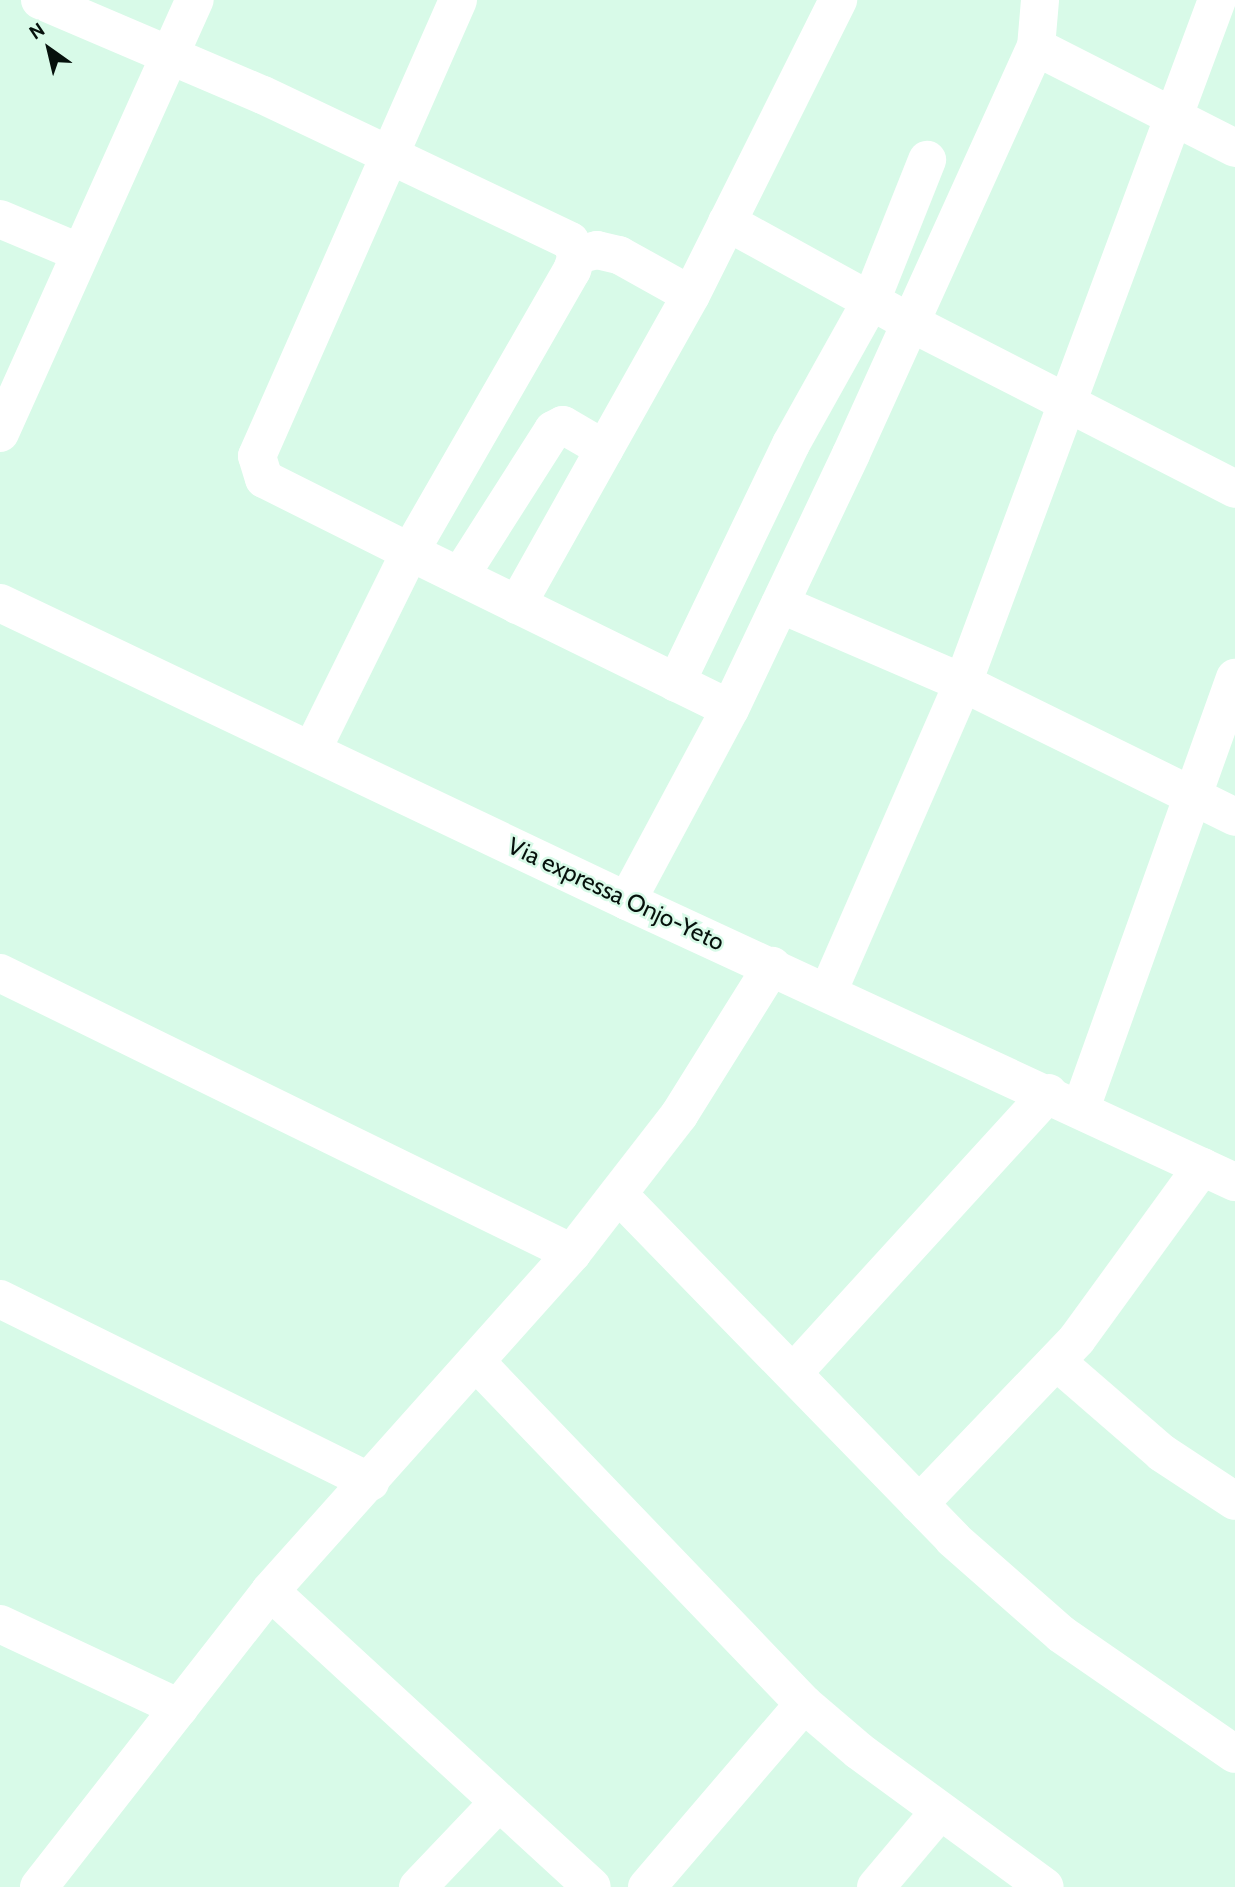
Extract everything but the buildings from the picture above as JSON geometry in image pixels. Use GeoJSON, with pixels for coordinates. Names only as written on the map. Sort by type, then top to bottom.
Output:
{"type":"FeatureCollection","features":[{"type":"Feature","properties":{"kind":"street"},"geometry":{"type":"LineString","coordinates":[[40,0],[169,58],[263,95],[387,153],[570,241],[577,255]]}},
{"type":"Feature","properties":{"kind":"street"},"geometry":{"type":"LineString","coordinates":[[0,433],[78,252],[195,0]]}},
{"type":"Feature","properties":{"kind":"street"},"geometry":{"type":"LineString","coordinates":[[458,0],[387,153],[257,456],[264,479],[730,709]]}},
{"type":"Feature","properties":{"kind":"street"},"geometry":{"type":"LineString","coordinates":[[517,605],[691,295],[838,0]]}},
{"type":"Feature","properties":{"kind":"street"},"geometry":{"type":"LineString","coordinates":[[627,901],[730,709],[911,323],[1036,47],[1040,0]]}},
{"type":"Feature","properties":{"kind":"street"},"geometry":{"type":"LineString","coordinates":[[828,992],[963,683],[1066,403],[1177,116],[1217,0]]}},
{"type":"Feature","properties":{"kind":"street"},"geometry":{"type":"LineString","coordinates":[[1036,47],[1177,116],[1235,148]]}},
{"type":"Feature","properties":{"kind":"street"},"geometry":{"type":"LineString","coordinates":[[676,683],[792,444],[871,301],[927,160]]}},
{"type":"Feature","properties":{"kind":"street"},"geometry":{"type":"LineString","coordinates":[[0,219],[78,252]]}},
{"type":"Feature","properties":{"kind":"street"},"geometry":{"type":"LineString","coordinates":[[727,222],[911,323],[1235,489]]}},
{"type":"Feature","properties":{"kind":"street"},"geometry":{"type":"LineString","coordinates":[[312,750],[410,552],[577,255],[597,250],[619,255],[691,295]]}},
{"type":"Feature","properties":{"kind":"street"},"geometry":{"type":"LineString","coordinates":[[460,576],[553,430],[563,425],[604,449]]}},
{"type":"Feature","properties":{"kind":"street","name":"Via expressa Onjo-Yeto"},"geometry":{"type":"LineString","coordinates":[[0,603],[627,901],[1065,1100],[1219,1174]]}},
{"type":"Feature","properties":{"kind":"street"},"geometry":{"type":"LineString","coordinates":[[780,604],[963,683],[1235,817]]}},
{"type":"Feature","properties":{"kind":"street"},"geometry":{"type":"LineString","coordinates":[[793,1373],[1065,1100],[1192,797],[1235,678]]}},
{"type":"Feature","properties":{"kind":"street"},"geometry":{"type":"LineString","coordinates":[[43,1885],[270,1591],[477,1363],[572,1253],[679,1115],[772,966]]}},
{"type":"Feature","properties":{"kind":"street"},"geometry":{"type":"LineString","coordinates":[[0,973],[572,1253]]}},
{"type":"Feature","properties":{"kind":"street"},"geometry":{"type":"LineString","coordinates":[[919,1504],[1057,1362],[1119,1286],[1219,1174]]}},
{"type":"Feature","properties":{"kind":"street"},"geometry":{"type":"LineString","coordinates":[[618,1194],[919,1504],[1060,1634],[1231,1744]]}},
{"type":"Feature","properties":{"kind":"street"},"geometry":{"type":"LineString","coordinates":[[0,1299],[370,1482]]}},
{"type":"Feature","properties":{"kind":"street"},"geometry":{"type":"LineString","coordinates":[[1057,1362],[1161,1453],[1235,1501]]}},
{"type":"Feature","properties":{"kind":"street"},"geometry":{"type":"LineString","coordinates":[[477,1363],[804,1704],[940,1811],[1045,1887]]}},
{"type":"Feature","properties":{"kind":"street"},"geometry":{"type":"LineString","coordinates":[[270,1591],[592,1887]]}},
{"type":"Feature","properties":{"kind":"street"},"geometry":{"type":"LineString","coordinates":[[0,1624],[179,1708]]}},
{"type":"Feature","properties":{"kind":"street"},"geometry":{"type":"LineString","coordinates":[[647,1887],[804,1704]]}},
{"type":"Feature","properties":{"kind":"street"},"geometry":{"type":"LineString","coordinates":[[418,1887],[499,1802]]}},
{"type":"Feature","properties":{"kind":"street"},"geometry":{"type":"LineString","coordinates":[[876,1887],[940,1811]]}}]}
